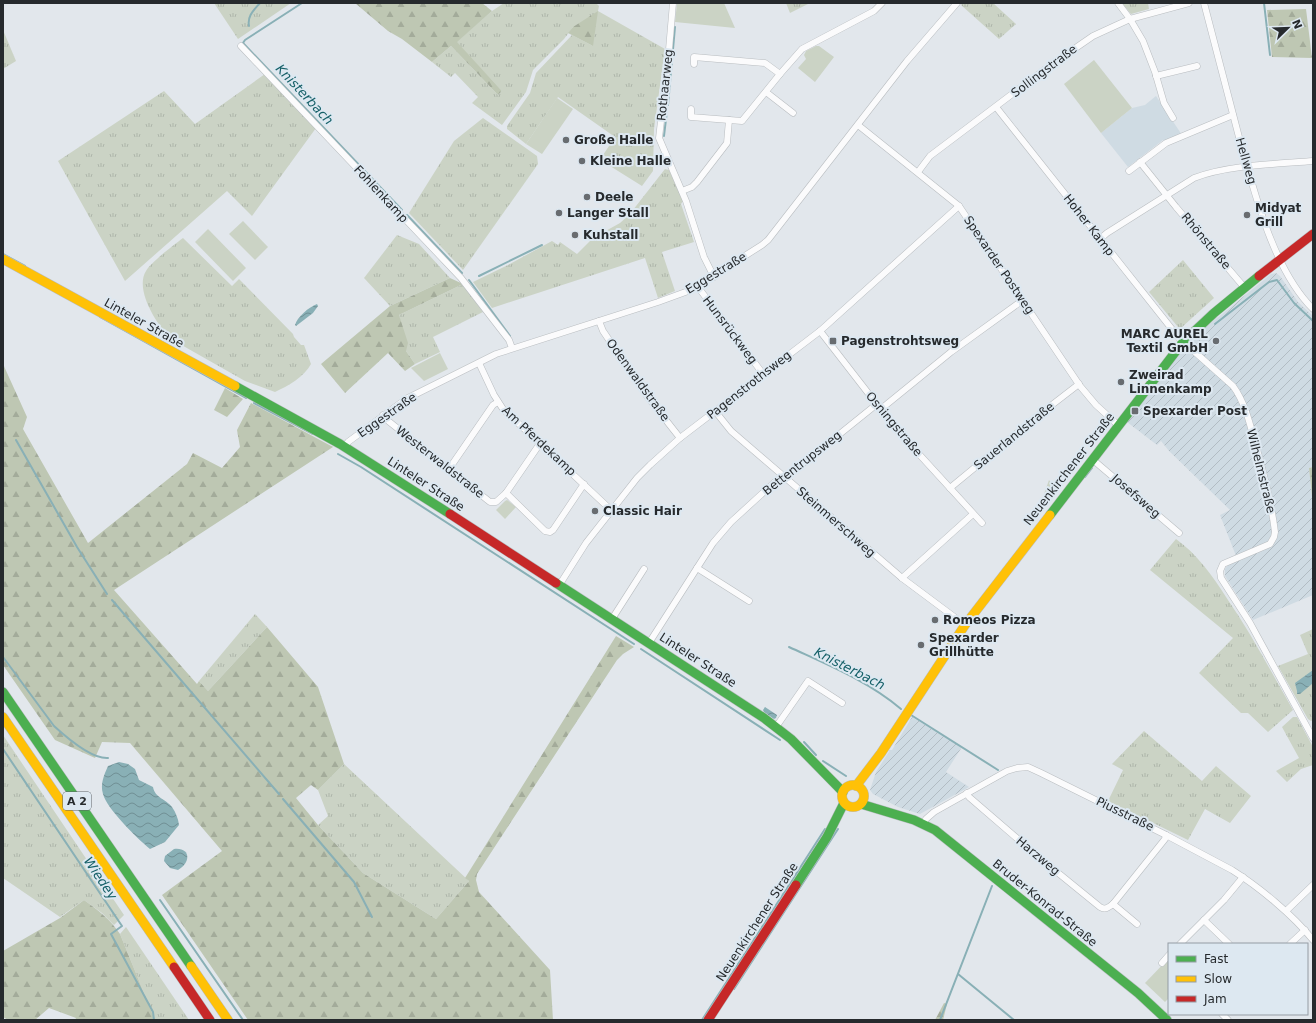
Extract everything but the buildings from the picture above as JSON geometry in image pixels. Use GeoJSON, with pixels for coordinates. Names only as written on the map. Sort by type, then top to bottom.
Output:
{"type":"FeatureCollection","features":[{"type":"Feature","properties":{"kind":"main road","name":"Neuenkirchener Straße"},"geometry":{"type":"LineString","coordinates":[[855,793],[876,758],[881,753],[965,625],[1183,342],[1196,328],[1244,287],[1313,234]]}},
{"type":"Feature","properties":{"kind":"main road","name":"Linteler Straße"},"geometry":{"type":"LineString","coordinates":[[3,259],[345,447],[392,476],[560,584],[776,727],[792,739],[820,769],[855,793]]}},
{"type":"Feature","properties":{"kind":"main road","name":"A 2"},"geometry":{"type":"LineString","coordinates":[[3,692],[228,1020]]}},
{"type":"Feature","properties":{"kind":"main road","name":"A 2"},"geometry":{"type":"LineString","coordinates":[[3,717],[210,1020]]}},
{"type":"Feature","properties":{"kind":"main road"},"geometry":{"type":"LineString","coordinates":[[855,793],[856,807],[847,805],[842,798],[855,793]]}},
{"type":"Feature","properties":{"kind":"main road","name":"Bruder-Konrad-Straße"},"geometry":{"type":"LineString","coordinates":[[855,793],[901,816],[923,824],[945,837],[1138,993],[1167,1020]]}},
{"type":"Feature","properties":{"kind":"main road","name":"Neuenkirchener Straße"},"geometry":{"type":"LineString","coordinates":[[708,1020],[847,805]]}},
{"type":"Feature","properties":{"kind":"street","name":"Rothaarweg"},"geometry":{"type":"LineString","coordinates":[[673,3],[659,138],[682,191],[704,257],[714,277]]}},
{"type":"Feature","properties":{"kind":"street"},"geometry":{"type":"LineString","coordinates":[[691,109],[691,117],[742,121],[802,49],[874,11],[882,3]]}},
{"type":"Feature","properties":{"kind":"street","name":"Eggestraße"},"geometry":{"type":"LineString","coordinates":[[345,447],[348,442],[406,399],[479,363],[512,348],[658,302],[698,287],[768,240],[907,61],[957,3]]}},
{"type":"Feature","properties":{"kind":"street"},"geometry":{"type":"LineString","coordinates":[[1118,3],[1130,19],[1142,41],[1156,76],[1164,103],[1173,118]]}},
{"type":"Feature","properties":{"kind":"street","name":"Sollingstraße"},"geometry":{"type":"LineString","coordinates":[[918,172],[930,156],[1059,59],[1093,36],[1130,19],[1189,3]]}},
{"type":"Feature","properties":{"kind":"street","name":"Hellweg"},"geometry":{"type":"LineString","coordinates":[[1204,3],[1233,115],[1271,239],[1284,271],[1304,300],[1313,309]]}},
{"type":"Feature","properties":{"kind":"street","name":"Fohlenkamp"},"geometry":{"type":"LineString","coordinates":[[241,46],[463,280],[509,340],[512,348]]}},
{"type":"Feature","properties":{"kind":"street"},"geometry":{"type":"LineString","coordinates":[[694,64],[694,57],[765,64],[780,74]]}},
{"type":"Feature","properties":{"kind":"street"},"geometry":{"type":"LineString","coordinates":[[1156,76],[1197,66]]}},
{"type":"Feature","properties":{"kind":"street"},"geometry":{"type":"LineString","coordinates":[[766,92],[793,113]]}},
{"type":"Feature","properties":{"kind":"street","name":"Hoher Kamp"},"geometry":{"type":"LineString","coordinates":[[996,107],[1183,342]]}},
{"type":"Feature","properties":{"kind":"street"},"geometry":{"type":"LineString","coordinates":[[1129,171],[1166,143],[1233,115]]}},
{"type":"Feature","properties":{"kind":"street"},"geometry":{"type":"LineString","coordinates":[[682,191],[692,187],[727,143],[729,120]]}},
{"type":"Feature","properties":{"kind":"street","name":"Spexarder Postweg"},"geometry":{"type":"LineString","coordinates":[[858,125],[959,206],[1078,384],[1096,406],[1118,426]]}},
{"type":"Feature","properties":{"kind":"street"},"geometry":{"type":"LineString","coordinates":[[1100,239],[1107,233],[1168,196],[1194,178],[1204,174],[1248,167],[1313,161]]}},
{"type":"Feature","properties":{"kind":"street","name":"Rhönstraße"},"geometry":{"type":"LineString","coordinates":[[1140,162],[1244,287]]}},
{"type":"Feature","properties":{"kind":"street","name":"Pagenstrothsweg"},"geometry":{"type":"LineString","coordinates":[[560,584],[586,543],[636,478],[680,438],[820,331],[959,206]]}},
{"type":"Feature","properties":{"kind":"street","name":"Hunsrückweg"},"geometry":{"type":"LineString","coordinates":[[698,287],[763,374]]}},
{"type":"Feature","properties":{"kind":"street","name":"Bettentrupsweg"},"geometry":{"type":"LineString","coordinates":[[649,643],[713,543],[732,522],[777,480],[790,474],[1022,300]]}},
{"type":"Feature","properties":{"kind":"street","name":"Odenwaldstraße"},"geometry":{"type":"LineString","coordinates":[[599,321],[603,331],[647,396],[680,438]]}},
{"type":"Feature","properties":{"kind":"street","name":"Osningstraße"},"geometry":{"type":"LineString","coordinates":[[820,331],[896,429],[982,523]]}},
{"type":"Feature","properties":{"kind":"street","name":"Wilhelmstraße"},"geometry":{"type":"LineString","coordinates":[[1183,342],[1233,386],[1239,394],[1247,415],[1269,493],[1274,521],[1274,537],[1270,544],[1226,562],[1222,567],[1221,578],[1250,623],[1310,727],[1313,738]]}},
{"type":"Feature","properties":{"kind":"street","name":"Am Pferdekamp"},"geometry":{"type":"LineString","coordinates":[[479,363],[503,409],[541,442],[611,510]]}},
{"type":"Feature","properties":{"kind":"street","name":"Sauerlandstraße"},"geometry":{"type":"LineString","coordinates":[[950,488],[1078,384]]}},
{"type":"Feature","properties":{"kind":"street"},"geometry":{"type":"LineString","coordinates":[[449,469],[493,405],[498,402]]}},
{"type":"Feature","properties":{"kind":"street","name":"Steinmerschweg"},"geometry":{"type":"LineString","coordinates":[[715,411],[730,431],[902,578],[965,625]]}},
{"type":"Feature","properties":{"kind":"street","name":"Westerwaldstraße"},"geometry":{"type":"LineString","coordinates":[[383,415],[386,420],[490,502],[496,502],[506,493],[541,442]]}},
{"type":"Feature","properties":{"kind":"street","name":"Josefsweg"},"geometry":{"type":"LineString","coordinates":[[1092,459],[1179,533]]}},
{"type":"Feature","properties":{"kind":"street"},"geometry":{"type":"LineString","coordinates":[[506,493],[546,531],[550,532],[553,530],[584,484]]}},
{"type":"Feature","properties":{"kind":"street"},"geometry":{"type":"LineString","coordinates":[[902,578],[973,514]]}},
{"type":"Feature","properties":{"kind":"street"},"geometry":{"type":"LineString","coordinates":[[697,568],[749,601]]}},
{"type":"Feature","properties":{"kind":"street"},"geometry":{"type":"LineString","coordinates":[[612,619],[644,569]]}},
{"type":"Feature","properties":{"kind":"street"},"geometry":{"type":"LineString","coordinates":[[776,727],[808,681],[842,703]]}},
{"type":"Feature","properties":{"kind":"street","name":"Piusstraße"},"geometry":{"type":"LineString","coordinates":[[923,824],[934,812],[967,793],[1007,772],[1017,768],[1028,767],[1166,835],[1243,877],[1286,911],[1313,940]]}},
{"type":"Feature","properties":{"kind":"street","name":"Harzweg"},"geometry":{"type":"LineString","coordinates":[[967,793],[969,797],[988,814],[1100,907],[1103,909],[1108,908],[1113,904]]}},
{"type":"Feature","properties":{"kind":"street"},"geometry":{"type":"LineString","coordinates":[[1137,924],[1113,904],[1165,839],[1166,835]]}},
{"type":"Feature","properties":{"kind":"street"},"geometry":{"type":"LineString","coordinates":[[1181,943],[1224,900],[1243,877]]}},
{"type":"Feature","properties":{"kind":"street"},"geometry":{"type":"LineString","coordinates":[[1286,911],[1313,885]]}},
{"type":"Feature","properties":{"kind":"street"},"geometry":{"type":"LineString","coordinates":[[1204,920],[1228,943]]}},
{"type":"Feature","properties":{"kind":"street"},"geometry":{"type":"LineString","coordinates":[[1291,943],[1305,930]]}},
{"type":"Feature","properties":{"kind":"street"},"geometry":{"type":"LineString","coordinates":[[1162,963],[1168,956]]}},
{"type":"Feature","properties":{"kind":"shaded area"},"geometry":{"type":"Polygon","coordinates":[[[1156,96],[1182,135],[1165,142],[1163,140],[1128,167],[1101,133],[1132,108],[1145,105],[1156,96]]]}},
{"type":"Feature","properties":{"kind":"shaded area"},"geometry":{"type":"Polygon","coordinates":[[[1276,273],[1280,276],[1298,302],[1313,316],[1313,467],[1309,468],[1313,506],[1313,595],[1253,620],[1225,576],[1225,569],[1228,565],[1238,561],[1220,515],[1230,510],[1169,451],[1161,441],[1157,445],[1127,422],[1179,355],[1200,332],[1271,274],[1276,273]]]}},
{"type":"Feature","properties":{"kind":"shaded area"},"geometry":{"type":"Polygon","coordinates":[[[912,717],[962,747],[946,772],[969,787],[920,814],[898,807],[873,794],[870,790],[876,772],[890,750],[892,750],[912,717]]]}},
{"type":"Feature","properties":{"kind":"green space"},"geometry":{"type":"Polygon","coordinates":[[[214,3],[291,3],[238,39],[214,3]]]}},
{"type":"Feature","properties":{"kind":"green space"},"geometry":{"type":"Polygon","coordinates":[[[355,3],[482,3],[492,11],[457,42],[502,91],[498,95],[451,46],[432,62],[402,39],[388,31],[355,3]]]}},
{"type":"Feature","properties":{"kind":"green space"},"geometry":{"type":"Polygon","coordinates":[[[504,3],[596,3],[599,6],[598,11],[665,49],[654,129],[653,171],[642,186],[610,166],[613,161],[603,155],[615,137],[558,97],[526,144],[507,129],[507,126],[530,93],[536,73],[572,35],[593,46],[573,27],[564,39],[533,70],[526,92],[502,125],[472,103],[478,97],[455,73],[451,77],[432,62],[451,46],[498,95],[502,91],[456,42],[492,11],[504,3]]]}},
{"type":"Feature","properties":{"kind":"green space"},"geometry":{"type":"Polygon","coordinates":[[[677,3],[724,3],[735,28],[675,22],[677,3]]]}},
{"type":"Feature","properties":{"kind":"green space"},"geometry":{"type":"Polygon","coordinates":[[[786,3],[810,3],[790,13],[786,3]]]}},
{"type":"Feature","properties":{"kind":"green space"},"geometry":{"type":"Polygon","coordinates":[[[963,3],[993,3],[1016,24],[999,39],[961,5],[963,3]]]}},
{"type":"Feature","properties":{"kind":"green space"},"geometry":{"type":"Polygon","coordinates":[[[1122,3],[1148,3],[1149,9],[1131,14],[1122,3]]]}},
{"type":"Feature","properties":{"kind":"green space"},"geometry":{"type":"Polygon","coordinates":[[[1306,9],[1312,58],[1272,57],[1267,10],[1306,9]]]}},
{"type":"Feature","properties":{"kind":"green space"},"geometry":{"type":"Polygon","coordinates":[[[598,11],[593,46],[568,33],[573,27],[598,11]]]}},
{"type":"Feature","properties":{"kind":"green space"},"geometry":{"type":"Polygon","coordinates":[[[3,30],[16,61],[3,69],[3,30]]]}},
{"type":"Feature","properties":{"kind":"green space"},"geometry":{"type":"Polygon","coordinates":[[[819,46],[834,57],[815,82],[798,68],[806,59],[804,55],[806,51],[819,46]]]}},
{"type":"Feature","properties":{"kind":"green space"},"geometry":{"type":"Polygon","coordinates":[[[1094,60],[1132,108],[1101,133],[1064,84],[1094,60]]]}},
{"type":"Feature","properties":{"kind":"green space"},"geometry":{"type":"Polygon","coordinates":[[[265,74],[316,128],[252,216],[227,191],[125,281],[58,161],[164,91],[195,124],[265,74]]]}},
{"type":"Feature","properties":{"kind":"green space"},"geometry":{"type":"Polygon","coordinates":[[[557,98],[573,109],[542,154],[526,144],[557,98]]]}},
{"type":"Feature","properties":{"kind":"green space"},"geometry":{"type":"Polygon","coordinates":[[[483,118],[537,156],[538,164],[463,270],[409,213],[454,141],[483,118]]]}},
{"type":"Feature","properties":{"kind":"green space"},"geometry":{"type":"Polygon","coordinates":[[[665,169],[669,170],[683,201],[681,204],[694,242],[662,252],[675,291],[658,298],[645,258],[492,308],[473,282],[552,241],[558,245],[560,242],[577,254],[593,238],[620,223],[629,215],[665,169]]]}},
{"type":"Feature","properties":{"kind":"green space"},"geometry":{"type":"Polygon","coordinates":[[[243,221],[268,247],[255,260],[229,234],[243,221]]]}},
{"type":"Feature","properties":{"kind":"green space"},"geometry":{"type":"Polygon","coordinates":[[[208,229],[246,268],[233,281],[195,242],[208,229]]]}},
{"type":"Feature","properties":{"kind":"green space"},"geometry":{"type":"Polygon","coordinates":[[[397,235],[419,244],[450,278],[390,306],[364,278],[397,235]]]}},
{"type":"Feature","properties":{"kind":"green space"},"geometry":{"type":"Polygon","coordinates":[[[183,238],[232,286],[239,279],[293,334],[301,345],[304,345],[311,364],[300,377],[275,392],[245,381],[171,339],[160,326],[145,297],[143,279],[149,267],[183,238]]]}},
{"type":"Feature","properties":{"kind":"green space"},"geometry":{"type":"Polygon","coordinates":[[[1183,260],[1214,298],[1181,328],[1178,327],[1149,292],[1183,260]]]}},
{"type":"Feature","properties":{"kind":"green space"},"geometry":{"type":"Polygon","coordinates":[[[450,278],[463,284],[399,315],[408,343],[406,351],[415,364],[405,371],[388,353],[345,393],[321,364],[390,306],[450,278]]]}},
{"type":"Feature","properties":{"kind":"green space"},"geometry":{"type":"Polygon","coordinates":[[[463,284],[483,312],[433,337],[440,352],[415,364],[406,351],[399,315],[463,284]]]}},
{"type":"Feature","properties":{"kind":"green space"},"geometry":{"type":"Polygon","coordinates":[[[440,353],[448,369],[424,381],[411,368],[440,353]]]}},
{"type":"Feature","properties":{"kind":"green space"},"geometry":{"type":"Polygon","coordinates":[[[3,364],[27,417],[23,429],[88,543],[187,464],[193,453],[222,468],[240,447],[237,430],[251,403],[333,447],[114,590],[197,684],[199,681],[208,691],[267,627],[318,687],[344,764],[318,790],[311,785],[296,798],[318,825],[363,873],[436,919],[469,881],[465,878],[616,636],[634,647],[617,660],[477,874],[476,880],[479,892],[550,970],[553,1020],[248,1020],[162,895],[222,851],[130,743],[102,742],[95,758],[55,740],[3,665],[3,364]]]}},
{"type":"Feature","properties":{"kind":"green space"},"geometry":{"type":"Polygon","coordinates":[[[225,388],[243,399],[227,417],[214,410],[225,388]]]}},
{"type":"Feature","properties":{"kind":"green space"},"geometry":{"type":"Polygon","coordinates":[[[1313,467],[1313,506],[1309,468],[1313,467]]]}},
{"type":"Feature","properties":{"kind":"green space"},"geometry":{"type":"Polygon","coordinates":[[[1049,480],[1055,488],[1047,500],[1043,497],[1049,480]]]}},
{"type":"Feature","properties":{"kind":"green space"},"geometry":{"type":"Polygon","coordinates":[[[507,500],[516,507],[505,519],[496,510],[507,500]]]}},
{"type":"Feature","properties":{"kind":"green space"},"geometry":{"type":"Polygon","coordinates":[[[1176,539],[1191,551],[1204,565],[1215,581],[1252,639],[1293,710],[1268,732],[1248,713],[1241,713],[1199,673],[1233,638],[1150,570],[1176,539]]]}},
{"type":"Feature","properties":{"kind":"green space"},"geometry":{"type":"Polygon","coordinates":[[[255,614],[267,627],[208,691],[199,681],[255,614]]]}},
{"type":"Feature","properties":{"kind":"green space"},"geometry":{"type":"Polygon","coordinates":[[[1313,629],[1313,720],[1311,721],[1308,719],[1278,666],[1308,654],[1300,635],[1313,629]]]}},
{"type":"Feature","properties":{"kind":"green space"},"geometry":{"type":"Polygon","coordinates":[[[1293,717],[1297,717],[1313,747],[1313,765],[1301,769],[1287,782],[1276,771],[1299,758],[1282,727],[1293,717]]]}},
{"type":"Feature","properties":{"kind":"green space"},"geometry":{"type":"Polygon","coordinates":[[[1144,731],[1202,781],[1216,766],[1251,796],[1230,823],[1205,809],[1188,840],[1108,801],[1123,770],[1112,764],[1144,731]]]}},
{"type":"Feature","properties":{"kind":"green space"},"geometry":{"type":"Polygon","coordinates":[[[3,735],[124,915],[114,925],[102,913],[84,900],[60,917],[3,878],[3,735]]]}},
{"type":"Feature","properties":{"kind":"green space"},"geometry":{"type":"Polygon","coordinates":[[[344,764],[469,881],[436,919],[363,873],[318,825],[328,816],[318,790],[344,764]]]}},
{"type":"Feature","properties":{"kind":"green space"},"geometry":{"type":"Polygon","coordinates":[[[84,900],[104,915],[120,934],[155,1020],[75,1020],[76,1018],[49,1008],[35,1020],[8,1020],[3,1017],[3,951],[60,918],[84,900]]]}},
{"type":"Feature","properties":{"kind":"green space"},"geometry":{"type":"Polygon","coordinates":[[[126,927],[189,1020],[155,1020],[120,934],[126,927]]]}},
{"type":"Feature","properties":{"kind":"green space"},"geometry":{"type":"Polygon","coordinates":[[[1168,959],[1168,999],[1165,1002],[1145,983],[1168,959]]]}},
{"type":"Feature","properties":{"kind":"green space"},"geometry":{"type":"Polygon","coordinates":[[[944,1003],[947,1004],[943,1020],[935,1020],[944,1003]]]}},
{"type":"Feature","properties":{"kind":"water"},"geometry":{"type":"Polygon","coordinates":[[[317,304],[318,306],[313,313],[296,326],[295,325],[298,319],[310,307],[317,304]]]}},
{"type":"Feature","properties":{"kind":"water"},"geometry":{"type":"Polygon","coordinates":[[[1313,670],[1313,683],[1300,694],[1297,694],[1295,683],[1313,670]]]}},
{"type":"Feature","properties":{"kind":"water"},"geometry":{"type":"Polygon","coordinates":[[[765,707],[777,715],[776,718],[774,719],[764,712],[763,710],[765,707]]]}},
{"type":"Feature","properties":{"kind":"water"},"geometry":{"type":"Polygon","coordinates":[[[119,762],[128,764],[135,769],[139,780],[153,787],[158,796],[170,804],[177,816],[179,825],[165,842],[150,849],[130,831],[116,815],[103,794],[102,783],[108,766],[119,762]]]}},
{"type":"Feature","properties":{"kind":"water"},"geometry":{"type":"Polygon","coordinates":[[[174,849],[184,850],[187,856],[187,860],[178,870],[170,868],[164,861],[165,856],[174,849]]]}},
{"type":"Feature","properties":{"kind":"waterway"},"geometry":{"type":"LineString","coordinates":[[249,26],[250,16],[260,3]]}},
{"type":"Feature","properties":{"kind":"waterway","name":"Knisterbach"},"geometry":{"type":"LineString","coordinates":[[302,3],[245,40],[243,43],[402,210]]}},
{"type":"Feature","properties":{"kind":"waterway"},"geometry":{"type":"LineString","coordinates":[[1264,3],[1270,55]]}},
{"type":"Feature","properties":{"kind":"waterway"},"geometry":{"type":"LineString","coordinates":[[668,105],[675,27]]}},
{"type":"Feature","properties":{"kind":"waterway"},"geometry":{"type":"LineString","coordinates":[[664,136],[667,111]]}},
{"type":"Feature","properties":{"kind":"waterway","name":"Knisterbach"},"geometry":{"type":"LineString","coordinates":[[407,215],[462,273]]}},
{"type":"Feature","properties":{"kind":"waterway"},"geometry":{"type":"LineString","coordinates":[[479,276],[542,245]]}},
{"type":"Feature","properties":{"kind":"waterway"},"geometry":{"type":"LineString","coordinates":[[3,254],[25,266]]}},
{"type":"Feature","properties":{"kind":"waterway","name":"Knisterbach"},"geometry":{"type":"LineString","coordinates":[[469,280],[510,336]]}},
{"type":"Feature","properties":{"kind":"waterway","name":"Knisterbach"},"geometry":{"type":"LineString","coordinates":[[1215,324],[1269,282],[1277,280],[1294,303],[1313,321]]}},
{"type":"Feature","properties":{"kind":"waterway"},"geometry":{"type":"LineString","coordinates":[[100,317],[246,398]]}},
{"type":"Feature","properties":{"kind":"waterway"},"geometry":{"type":"LineString","coordinates":[[254,403],[313,434]]}},
{"type":"Feature","properties":{"kind":"waterway"},"geometry":{"type":"LineString","coordinates":[[16,440],[77,547],[107,594]]}},
{"type":"Feature","properties":{"kind":"waterway"},"geometry":{"type":"LineString","coordinates":[[338,454],[361,467],[634,644]]}},
{"type":"Feature","properties":{"kind":"waterway"},"geometry":{"type":"LineString","coordinates":[[1085,477],[1092,468]]}},
{"type":"Feature","properties":{"kind":"waterway"},"geometry":{"type":"LineString","coordinates":[[112,600],[279,794]]}},
{"type":"Feature","properties":{"kind":"waterway","name":"Knisterbach"},"geometry":{"type":"LineString","coordinates":[[789,647],[833,667],[861,682],[875,690],[901,709]]}},
{"type":"Feature","properties":{"kind":"waterway"},"geometry":{"type":"LineString","coordinates":[[641,649],[780,740]]}},
{"type":"Feature","properties":{"kind":"waterway"},"geometry":{"type":"LineString","coordinates":[[3,657],[54,726],[87,751],[94,755],[108,758]]}},
{"type":"Feature","properties":{"kind":"waterway","name":"Knisterbach"},"geometry":{"type":"LineString","coordinates":[[911,715],[998,770]]}},
{"type":"Feature","properties":{"kind":"waterway"},"geometry":{"type":"LineString","coordinates":[[804,742],[816,755]]}},
{"type":"Feature","properties":{"kind":"waterway","name":"Wiedey"},"geometry":{"type":"LineString","coordinates":[[3,749],[122,926],[111,934],[153,1012],[154,1020]]}},
{"type":"Feature","properties":{"kind":"waterway"},"geometry":{"type":"LineString","coordinates":[[823,761],[846,776]]}},
{"type":"Feature","properties":{"kind":"waterway"},"geometry":{"type":"LineString","coordinates":[[283,799],[354,882],[372,917]]}},
{"type":"Feature","properties":{"kind":"waterway"},"geometry":{"type":"LineString","coordinates":[[702,1020],[825,829]]}},
{"type":"Feature","properties":{"kind":"waterway"},"geometry":{"type":"LineString","coordinates":[[734,989],[838,829]]}},
{"type":"Feature","properties":{"kind":"waterway"},"geometry":{"type":"LineString","coordinates":[[940,1020],[992,886]]}},
{"type":"Feature","properties":{"kind":"waterway"},"geometry":{"type":"LineString","coordinates":[[160,900],[243,1020]]}},
{"type":"Feature","properties":{"kind":"waterway"},"geometry":{"type":"LineString","coordinates":[[958,974],[1014,1020]]}},
{"type":"Feature","properties":{"kind":"traffic: fast"},"geometry":{"type":"LineString","coordinates":[[1050,515],[1183,342],[1214,313],[1259,276]]}},
{"type":"Feature","properties":{"kind":"traffic: fast"},"geometry":{"type":"LineString","coordinates":[[235,386],[340,444],[450,514]]}},
{"type":"Feature","properties":{"kind":"traffic: fast"},"geometry":{"type":"LineString","coordinates":[[556,583],[764,718],[791,739],[843,792]]}},
{"type":"Feature","properties":{"kind":"traffic: fast"},"geometry":{"type":"LineString","coordinates":[[3,692],[191,966]]}},
{"type":"Feature","properties":{"kind":"traffic: fast"},"geometry":{"type":"LineString","coordinates":[[796,885],[827,837],[844,803]]}},
{"type":"Feature","properties":{"kind":"traffic: fast"},"geometry":{"type":"LineString","coordinates":[[861,804],[914,820],[935,830],[1138,993],[1167,1020]]}},
{"type":"Feature","properties":{"kind":"traffic: slow"},"geometry":{"type":"LineString","coordinates":[[3,259],[235,386]]}},
{"type":"Feature","properties":{"kind":"traffic: slow"},"geometry":{"type":"LineString","coordinates":[[856,786],[881,753],[965,625],[1050,515]]}},
{"type":"Feature","properties":{"kind":"traffic: slow"},"geometry":{"type":"LineString","coordinates":[[3,717],[174,967]]}},
{"type":"Feature","properties":{"kind":"traffic: slow"},"geometry":{"type":"LineString","coordinates":[[853,785],[861,788],[864,796],[861,804],[853,807],[845,804],[842,796],[845,788],[853,785]]}},
{"type":"Feature","properties":{"kind":"traffic: slow"},"geometry":{"type":"LineString","coordinates":[[191,966],[228,1020]]}},
{"type":"Feature","properties":{"kind":"traffic: jam"},"geometry":{"type":"LineString","coordinates":[[1259,276],[1313,234]]}},
{"type":"Feature","properties":{"kind":"traffic: jam"},"geometry":{"type":"LineString","coordinates":[[450,514],[556,583]]}},
{"type":"Feature","properties":{"kind":"traffic: jam"},"geometry":{"type":"LineString","coordinates":[[708,1020],[796,885]]}},
{"type":"Feature","properties":{"kind":"traffic: jam"},"geometry":{"type":"LineString","coordinates":[[174,967],[210,1020]]}},
{"type":"Feature","properties":{"kind":"place","name":"Große Halle"},"geometry":{"type":"Point","coordinates":[566,140]}},
{"type":"Feature","properties":{"kind":"place","name":"Kleine Halle"},"geometry":{"type":"Point","coordinates":[582,161]}},
{"type":"Feature","properties":{"kind":"place","name":"Deele"},"geometry":{"type":"Point","coordinates":[587,197]}},
{"type":"Feature","properties":{"kind":"place","name":"Langer Stall"},"geometry":{"type":"Point","coordinates":[559,213]}},
{"type":"Feature","properties":{"kind":"place","name":"Midyat Grill"},"geometry":{"type":"Point","coordinates":[1247,215]}},
{"type":"Feature","properties":{"kind":"place","name":"Kuhstall"},"geometry":{"type":"Point","coordinates":[575,235]}},
{"type":"Feature","properties":{"kind":"place","name":"Pagenstrohtsweg"},"geometry":{"type":"Point","coordinates":[833,341]}},
{"type":"Feature","properties":{"kind":"place","name":"MARC AUREL Textil GmbH"},"geometry":{"type":"Point","coordinates":[1216,341]}},
{"type":"Feature","properties":{"kind":"place","name":"Zweirad Linnenkamp"},"geometry":{"type":"Point","coordinates":[1121,382]}},
{"type":"Feature","properties":{"kind":"place","name":"Spexarder Post"},"geometry":{"type":"Point","coordinates":[1135,411]}},
{"type":"Feature","properties":{"kind":"place","name":"Classic Hair"},"geometry":{"type":"Point","coordinates":[595,511]}},
{"type":"Feature","properties":{"kind":"place","name":"Romeos Pizza"},"geometry":{"type":"Point","coordinates":[935,620]}},
{"type":"Feature","properties":{"kind":"place","name":"Spexarder Grillhütte"},"geometry":{"type":"Point","coordinates":[921,645]}}]}
